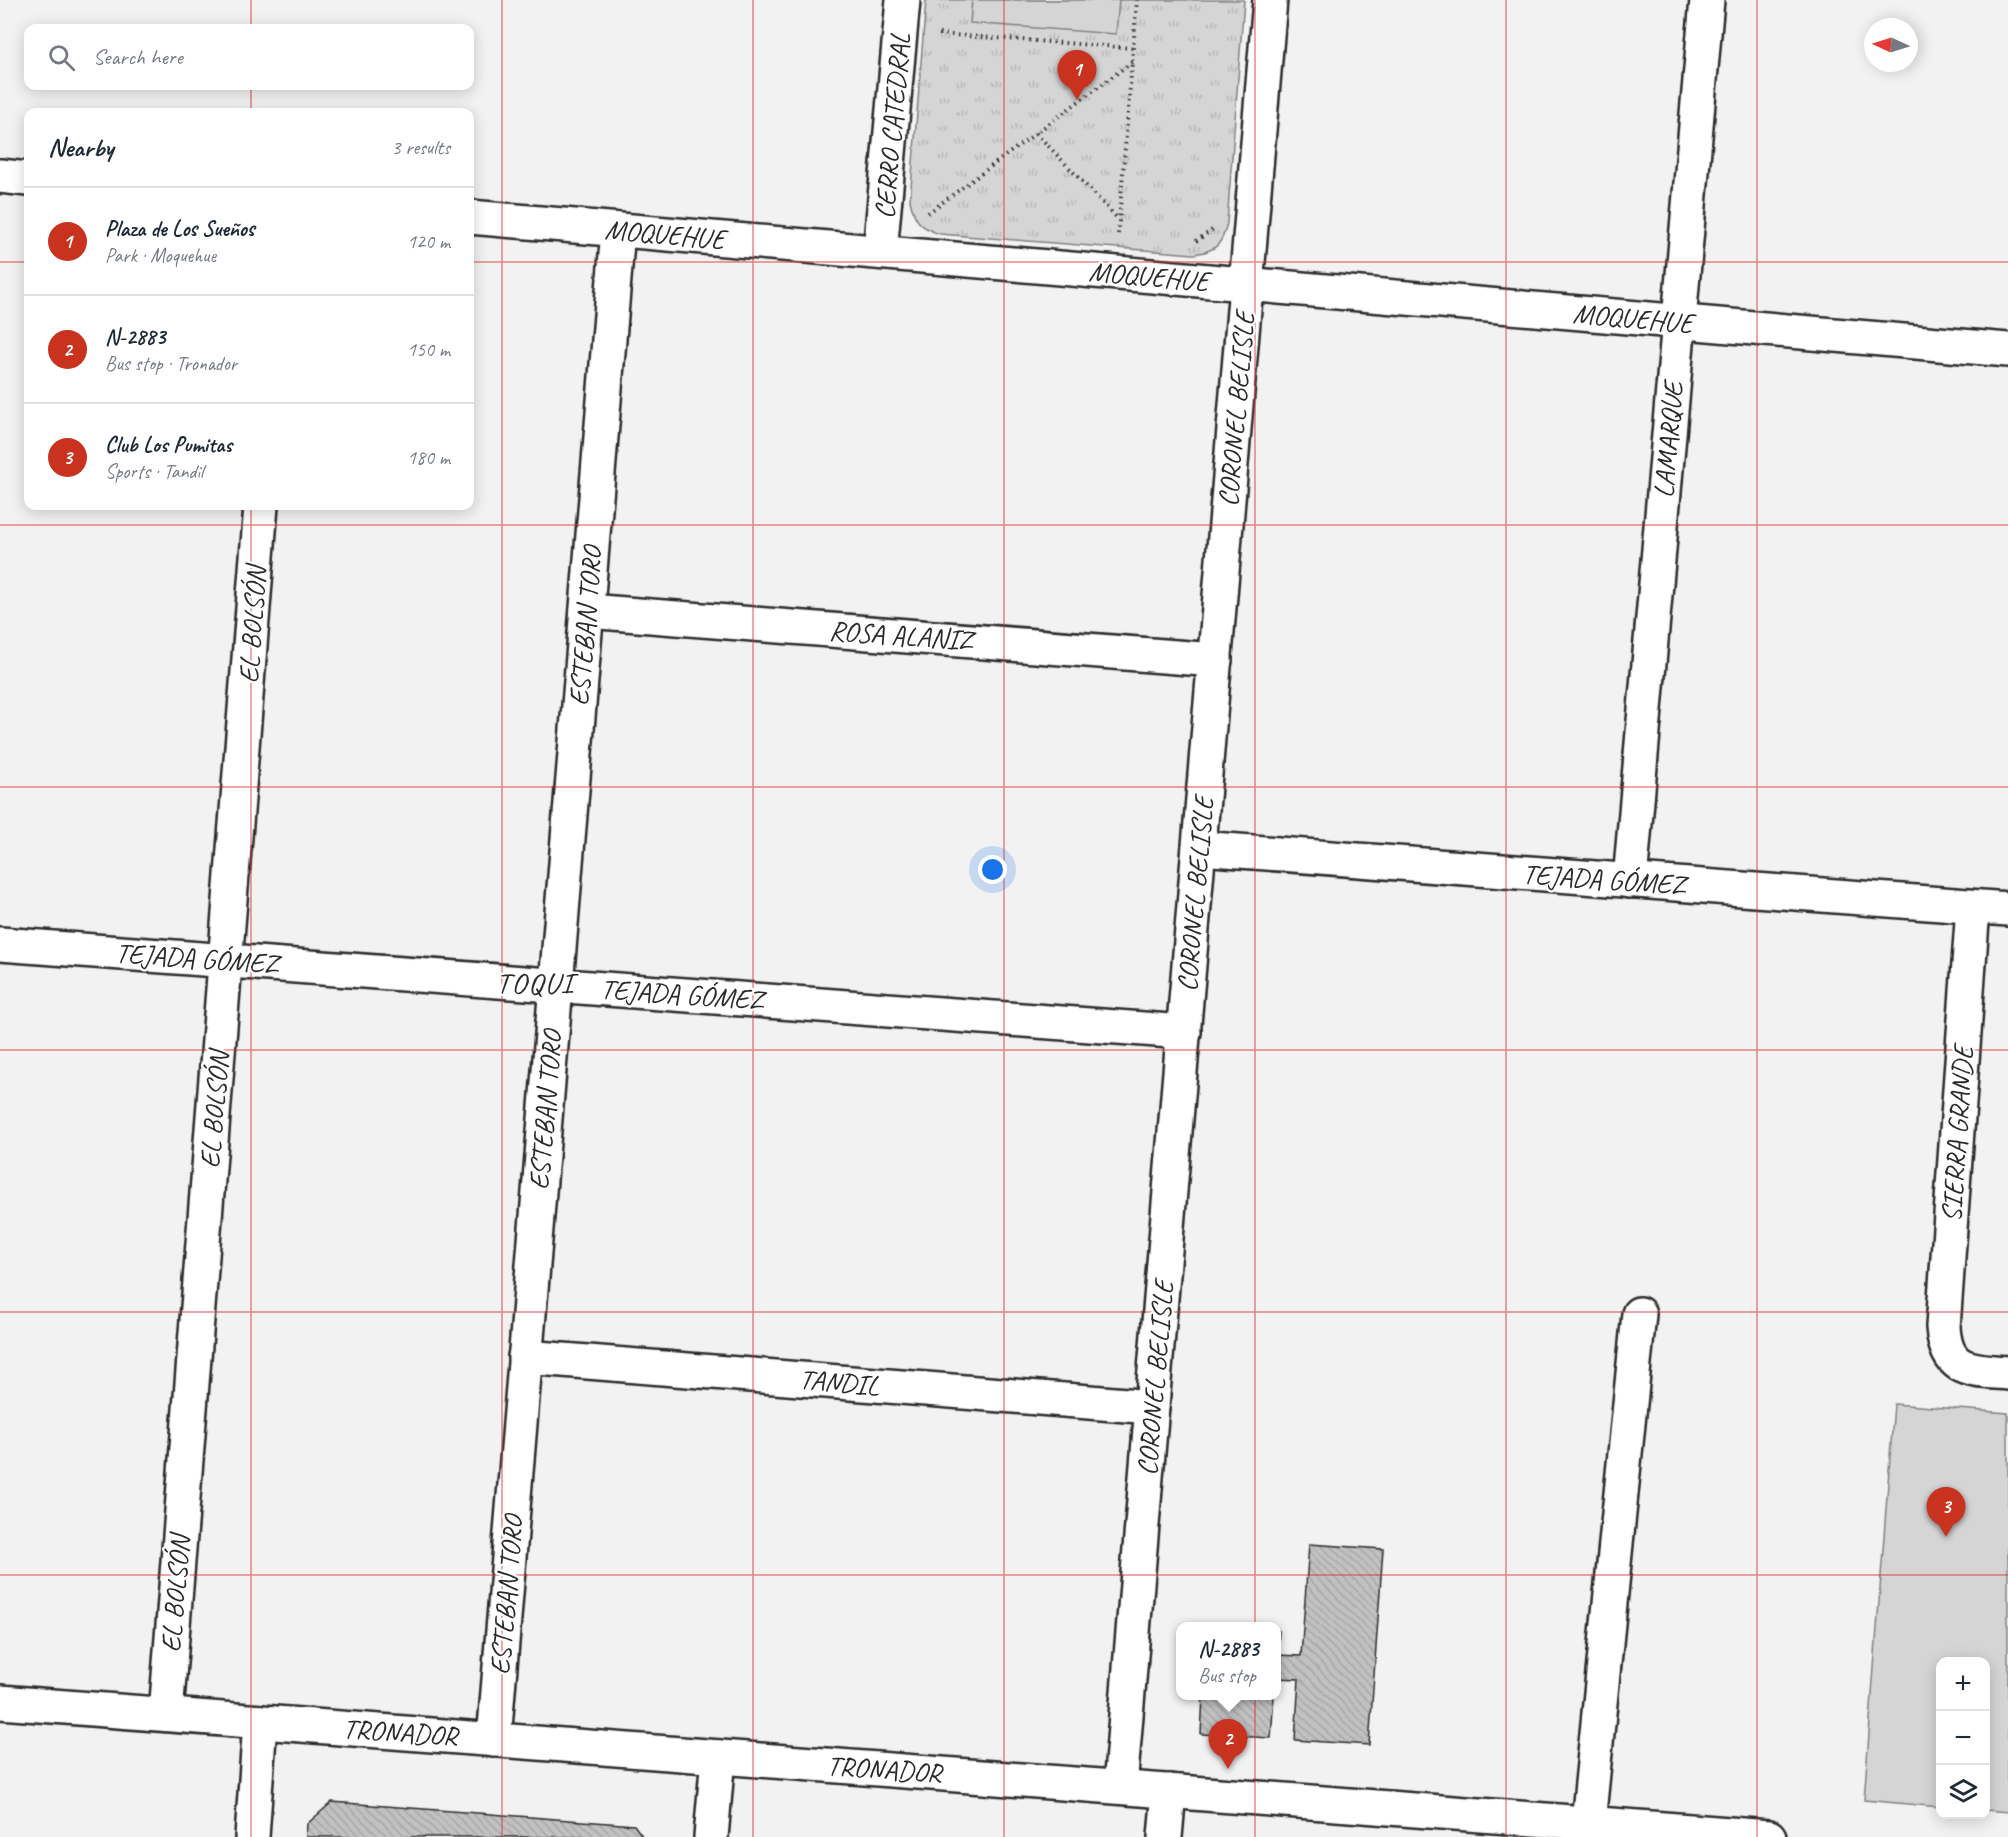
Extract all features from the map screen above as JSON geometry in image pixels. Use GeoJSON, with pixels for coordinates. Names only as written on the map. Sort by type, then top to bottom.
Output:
{"type":"FeatureCollection","features":[{"type":"Feature","properties":{"kind":"street","name":"CERRO CATEDRAL"},"geometry":{"type":"LineString","coordinates":[[880,252],[903,0]]}},
{"type":"Feature","properties":{"kind":"street","name":"CORONEL BELISLE"},"geometry":{"type":"LineString","coordinates":[[1120,1787],[1270,0]]}},
{"type":"Feature","properties":{"kind":"street","name":"LAMARQUE"},"geometry":{"type":"LineString","coordinates":[[1630,881],[1707,0]]}},
{"type":"Feature","properties":{"kind":"street"},"geometry":{"type":"LineString","coordinates":[[0,176],[24,179]]}},
{"type":"Feature","properties":{"kind":"street","name":"MOQUEHUE"},"geometry":{"type":"LineString","coordinates":[[474,217],[2008,350]]}},
{"type":"Feature","properties":{"kind":"street","name":"ESTEBAN TORO"},"geometry":{"type":"LineString","coordinates":[[494,1740],[618,230]]}},
{"type":"Feature","properties":{"kind":"street","name":"EL BOLSÓN"},"geometry":{"type":"LineString","coordinates":[[166,1714],[261,510]]}},
{"type":"Feature","properties":{"kind":"street","name":"ROSA ALANIZ"},"geometry":{"type":"LineString","coordinates":[[587,611],[1215,660]]}},
{"type":"Feature","properties":{"kind":"street","name":"TEJADA GÓMEZ"},"geometry":{"type":"LineString","coordinates":[[1199,848],[2008,909]]}},
{"type":"Feature","properties":{"kind":"street","name":"SIERRA GRANDE"},"geometry":{"type":"LineString","coordinates":[[1973,907],[1943,1327],[1944,1344],[1951,1359],[1965,1367],[1979,1371],[2008,1373]]}},
{"type":"Feature","properties":{"kind":"street","name":"TEJADA GÓMEZ"},"geometry":{"type":"LineString","coordinates":[[0,944],[1184,1032]]}},
{"type":"Feature","properties":{"kind":"street"},"geometry":{"type":"LineString","coordinates":[[1588,1823],[1639,1314]]}},
{"type":"Feature","properties":{"kind":"street","name":"TANDIL"},"geometry":{"type":"LineString","coordinates":[[525,1357],[1152,1407]]}},
{"type":"Feature","properties":{"kind":"street","name":"TRONADOR"},"geometry":{"type":"LineString","coordinates":[[0,1702],[1588,1823],[1634,1832],[1768,1837]]}},
{"type":"Feature","properties":{"kind":"street"},"geometry":{"type":"LineString","coordinates":[[252,1837],[260,1722]]}},
{"type":"Feature","properties":{"kind":"street"},"geometry":{"type":"LineString","coordinates":[[711,1837],[718,1757]]}},
{"type":"Feature","properties":{"kind":"street"},"geometry":{"type":"LineString","coordinates":[[1165,1837],[1169,1791]]}},
{"type":"Feature","properties":{"kind":"path"},"geometry":{"type":"LineString","coordinates":[[1107,234],[1118,235],[1137,0]]}},
{"type":"Feature","properties":{"kind":"path"},"geometry":{"type":"LineString","coordinates":[[932,33],[1133,48]]}},
{"type":"Feature","properties":{"kind":"path"},"geometry":{"type":"LineString","coordinates":[[928,213],[1132,62]]}},
{"type":"Feature","properties":{"kind":"path"},"geometry":{"type":"LineString","coordinates":[[1036,133],[1119,221]]}},
{"type":"Feature","properties":{"kind":"path"},"geometry":{"type":"LineString","coordinates":[[921,205],[932,218]]}},
{"type":"Feature","properties":{"kind":"path"},"geometry":{"type":"LineString","coordinates":[[1185,240],[1196,241],[1215,228]]}},
{"type":"Feature","properties":{"kind":"green space"},"geometry":{"type":"Polygon","coordinates":[[[926,0],[1244,0],[1227,223],[1223,237],[1217,246],[1194,254],[940,234],[923,226],[916,218],[910,200],[926,0]]]}},
{"type":"Feature","properties":{"kind":"green space"},"geometry":{"type":"Polygon","coordinates":[[[972,0],[1119,0],[1116,34],[970,23],[972,0]]]}},
{"type":"Feature","properties":{"kind":"green space"},"geometry":{"type":"Polygon","coordinates":[[[1894,1404],[2008,1413],[2008,1812],[1990,1810],[1990,1657],[1936,1657],[1936,1807],[1864,1800],[1894,1404]]]}},
{"type":"Feature","properties":{"kind":"building"},"geometry":{"type":"Polygon","coordinates":[[[1309,1544],[1383,1549],[1369,1745],[1295,1740],[1299,1679],[1281,1678],[1281,1655],[1301,1656],[1309,1544]]]}},
{"type":"Feature","properties":{"kind":"building"},"geometry":{"type":"Polygon","coordinates":[[[1203,1700],[1274,1700],[1271,1738],[1201,1734],[1203,1700]]]}},
{"type":"Feature","properties":{"kind":"building"},"geometry":{"type":"Polygon","coordinates":[[[332,1802],[634,1825],[643,1837],[306,1837],[307,1824],[332,1802]]]}},
{"type":"Feature","properties":{"kind":"place","name":"Plaza de Los Sueños"},"geometry":{"type":"Point","coordinates":[1077,100]}},
{"type":"Feature","properties":{"kind":"place","name":"Club Los Pumitas"},"geometry":{"type":"Point","coordinates":[1946,1537]}},
{"type":"Feature","properties":{"kind":"place","name":"N-2883"},"geometry":{"type":"Point","coordinates":[1228,1769]}},
{"type":"Feature","properties":{"kind":"district","name":"TOQUI"},"geometry":{"type":"Point","coordinates":[535,983]}}]}
